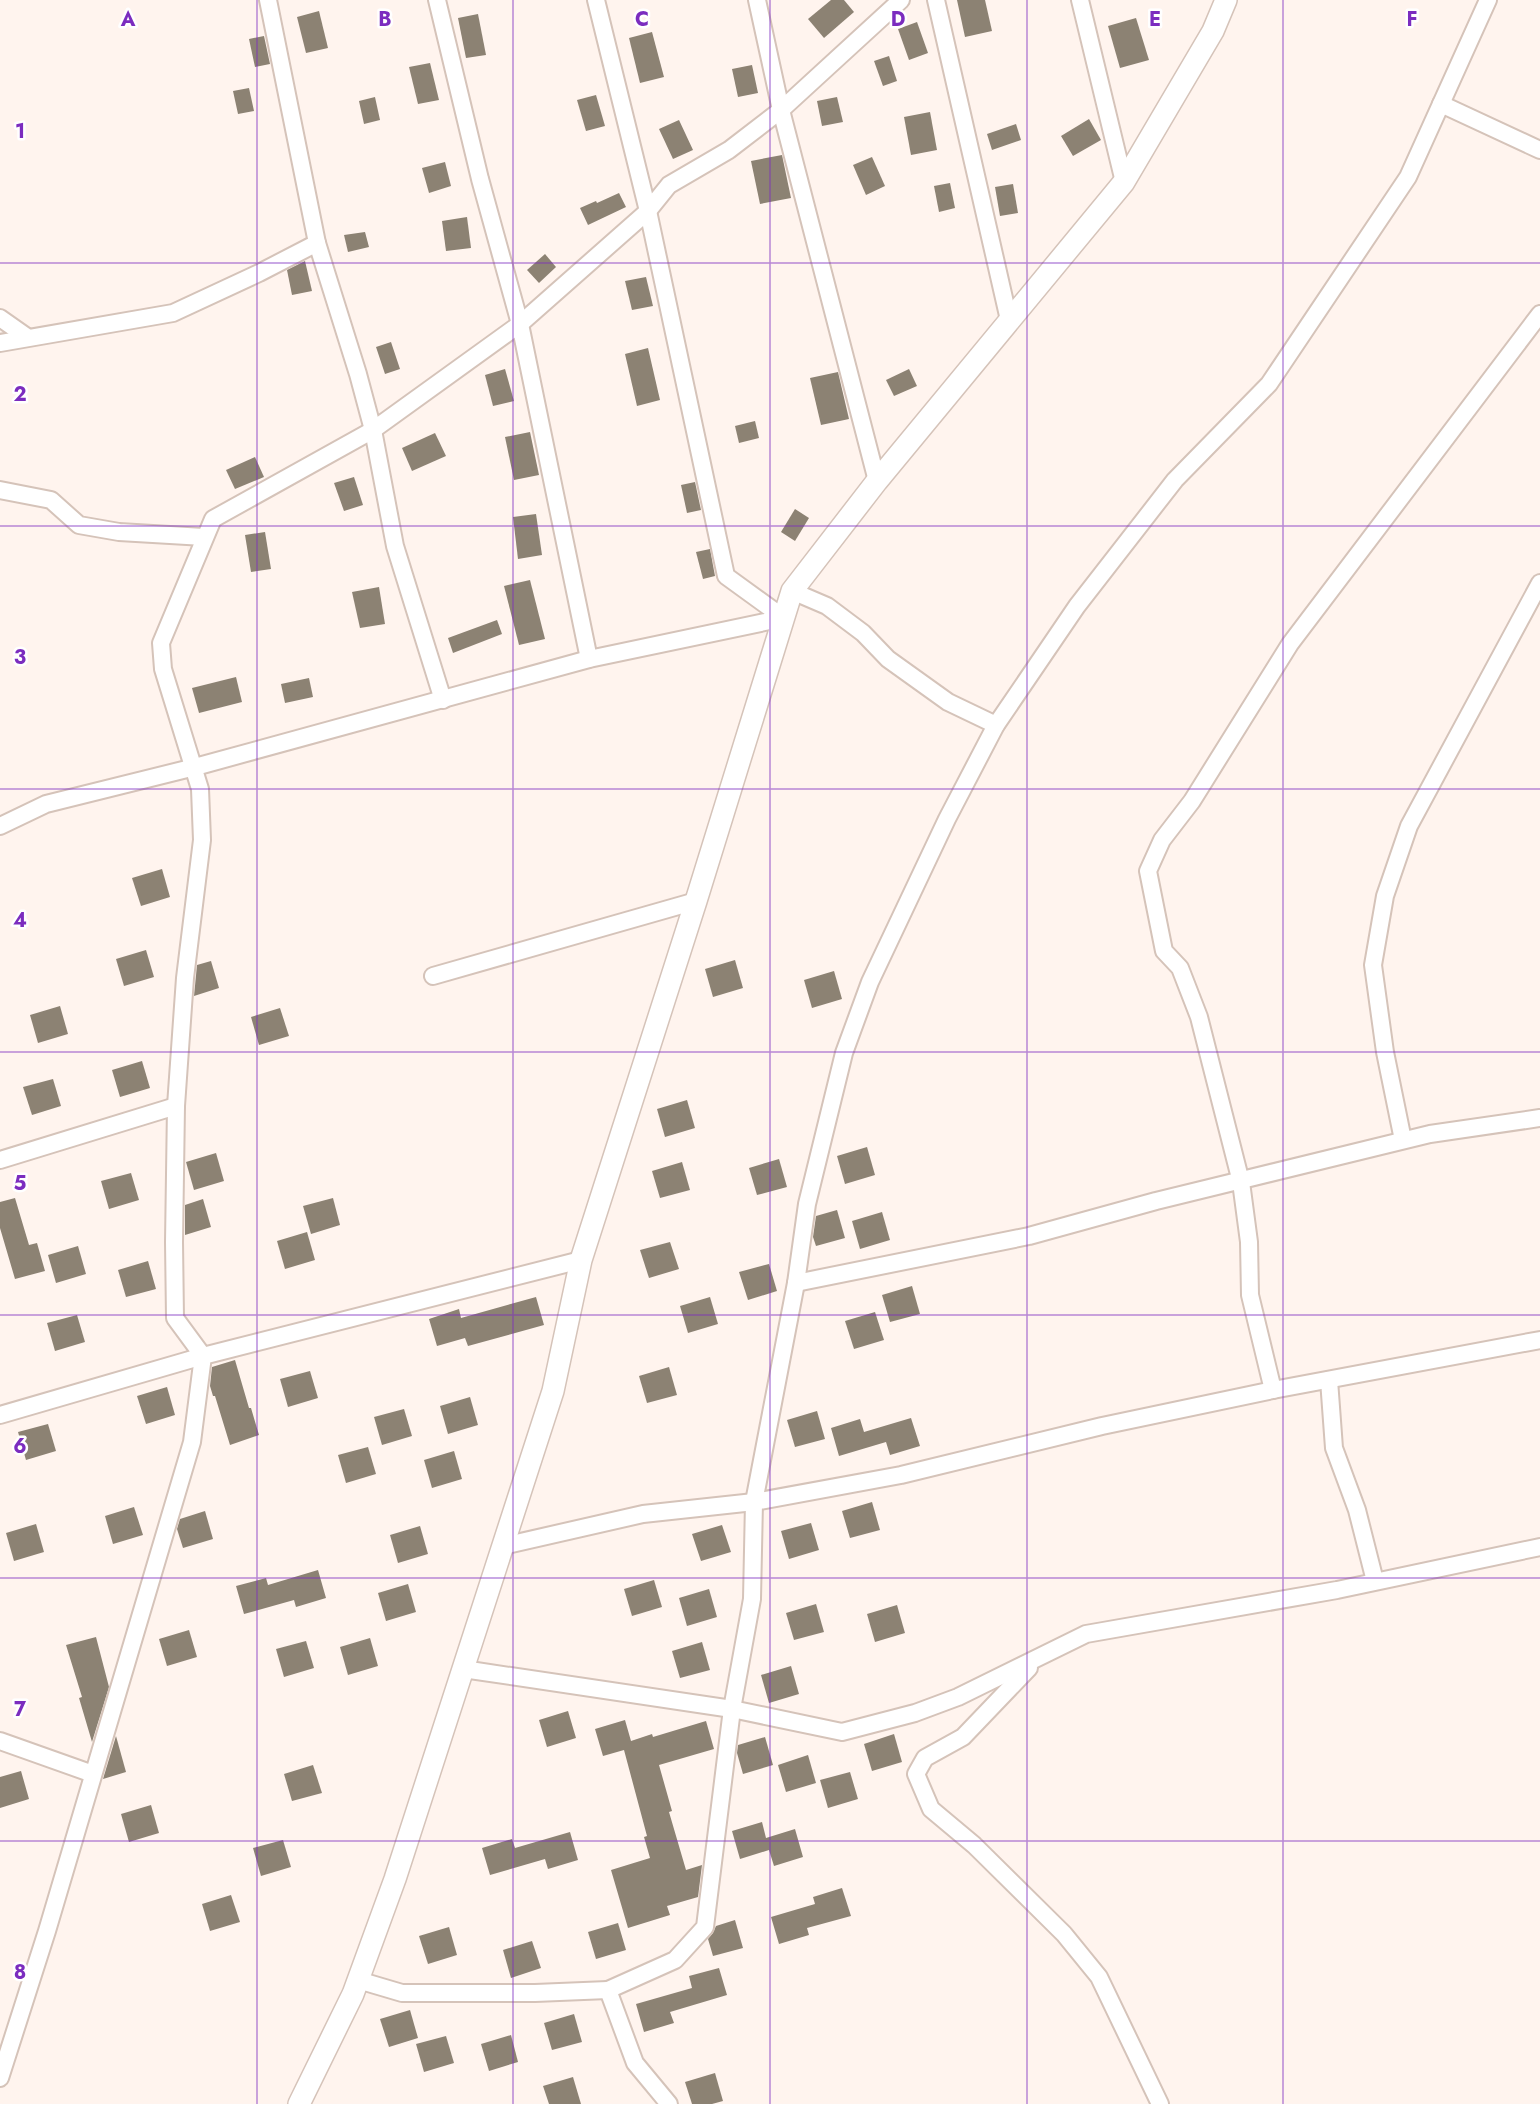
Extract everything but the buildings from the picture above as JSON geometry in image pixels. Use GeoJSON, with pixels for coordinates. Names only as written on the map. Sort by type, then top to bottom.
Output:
{"type":"FeatureCollection","features":[{"type":"Feature","properties":{"kind":"street"},"geometry":{"type":"LineString","coordinates":[[268,0],[317,243],[373,430],[395,546],[443,700]]}},
{"type":"Feature","properties":{"kind":"street"},"geometry":{"type":"LineString","coordinates":[[437,0],[480,178],[520,324],[589,659]]}},
{"type":"Feature","properties":{"kind":"street"},"geometry":{"type":"LineString","coordinates":[[596,0],[648,211],[726,576],[784,618]]}},
{"type":"Feature","properties":{"kind":"street"},"geometry":{"type":"LineString","coordinates":[[757,0],[781,110],[877,481]]}},
{"type":"Feature","properties":{"kind":"street"},"geometry":{"type":"LineString","coordinates":[[0,2078],[6,2036],[93,1774],[192,1442],[203,1356],[175,1318],[176,1106],[185,978],[202,840],[200,789],[163,669],[161,643],[204,537],[213,519],[373,430],[520,324],[648,211],[669,185],[729,150],[781,110],[901,0]]}},
{"type":"Feature","properties":{"kind":"street"},"geometry":{"type":"LineString","coordinates":[[936,0],[1009,320]]}},
{"type":"Feature","properties":{"kind":"street"},"geometry":{"type":"LineString","coordinates":[[1080,0],[1124,182]]}},
{"type":"Feature","properties":{"kind":"street"},"geometry":{"type":"LineString","coordinates":[[300,2104],[358,1980],[396,1879],[553,1391],[581,1260],[792,591],[877,481],[1124,182],[1213,31],[1226,0]]}},
{"type":"Feature","properties":{"kind":"street"},"geometry":{"type":"LineString","coordinates":[[358,1980],[402,1993],[536,1993],[608,1990],[675,1960],[705,1927],[732,1708],[752,1599],[754,1502],[796,1283],[807,1204],[844,1053],[870,982],[947,819],[996,725],[1077,606],[1175,480],[1269,384],[1408,177],[1488,0]]}},
{"type":"Feature","properties":{"kind":"street"},"geometry":{"type":"LineString","coordinates":[[1441,104],[1540,150]]}},
{"type":"Feature","properties":{"kind":"street"},"geometry":{"type":"LineString","coordinates":[[0,343],[173,313],[317,243]]}},
{"type":"Feature","properties":{"kind":"street"},"geometry":{"type":"LineString","coordinates":[[1272,1390],[1250,1295],[1249,1242],[1241,1182],[1199,1017],[1180,968],[1164,951],[1148,872],[1162,840],[1192,801],[1290,645],[1540,314]]}},
{"type":"Feature","properties":{"kind":"street"},"geometry":{"type":"LineString","coordinates":[[0,318],[27,337]]}},
{"type":"Feature","properties":{"kind":"street"},"geometry":{"type":"LineString","coordinates":[[0,490],[51,500],[80,525],[119,531],[204,537]]}},
{"type":"Feature","properties":{"kind":"street"},"geometry":{"type":"LineString","coordinates":[[1403,1140],[1385,1052],[1373,965],[1385,896],[1409,826],[1540,584]]}},
{"type":"Feature","properties":{"kind":"street"},"geometry":{"type":"LineString","coordinates":[[792,591],[827,606],[863,633],[888,658],[948,702],[996,725]]}},
{"type":"Feature","properties":{"kind":"street"},"geometry":{"type":"LineString","coordinates":[[0,826],[46,804],[195,767],[589,659],[784,618]]}},
{"type":"Feature","properties":{"kind":"street"},"geometry":{"type":"LineString","coordinates":[[434,976],[696,901]]}},
{"type":"Feature","properties":{"kind":"street"},"geometry":{"type":"LineString","coordinates":[[0,1160],[176,1106]]}},
{"type":"Feature","properties":{"kind":"street"},"geometry":{"type":"LineString","coordinates":[[796,1283],[1029,1236],[1156,1201],[1430,1134],[1540,1118]]}},
{"type":"Feature","properties":{"kind":"street"},"geometry":{"type":"LineString","coordinates":[[0,1415],[203,1356],[581,1260]]}},
{"type":"Feature","properties":{"kind":"street"},"geometry":{"type":"LineString","coordinates":[[503,1546],[643,1514],[754,1502],[901,1475],[1102,1426],[1272,1390],[1540,1340]]}},
{"type":"Feature","properties":{"kind":"street"},"geometry":{"type":"LineString","coordinates":[[1329,1380],[1334,1448],[1357,1510],[1375,1581]]}},
{"type":"Feature","properties":{"kind":"street"},"geometry":{"type":"LineString","coordinates":[[463,1669],[732,1708],[842,1732],[915,1713],[958,1697],[1086,1634],[1375,1581],[1540,1547]]}},
{"type":"Feature","properties":{"kind":"street"},"geometry":{"type":"LineString","coordinates":[[1038,1659],[963,1737],[925,1758],[916,1774],[931,1809],[974,1845],[1064,1934],[1099,1977],[1160,2104]]}},
{"type":"Feature","properties":{"kind":"street"},"geometry":{"type":"LineString","coordinates":[[0,1741],[93,1774]]}},
{"type":"Feature","properties":{"kind":"street"},"geometry":{"type":"LineString","coordinates":[[608,1990],[634,2063],[669,2104]]}}]}
